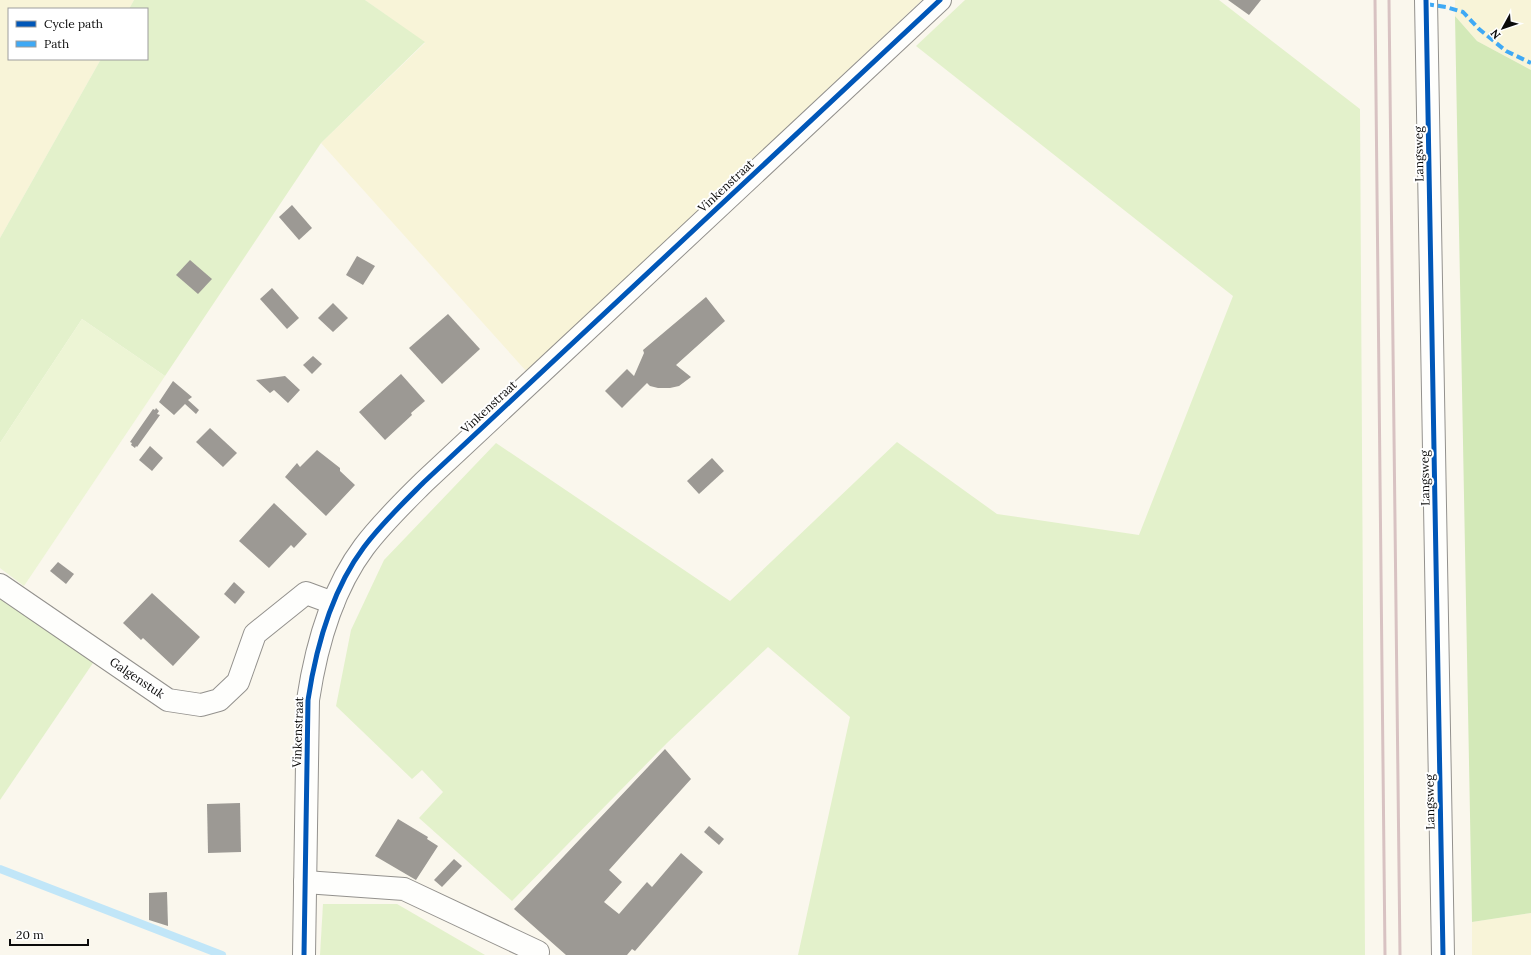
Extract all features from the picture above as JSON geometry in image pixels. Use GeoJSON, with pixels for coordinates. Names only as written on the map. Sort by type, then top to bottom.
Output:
{"type":"FeatureCollection","features":[{"type":"Feature","properties":{"kind":"street","name":"Vinkenstraat"},"geometry":{"type":"LineString","coordinates":[[304,955],[308,700],[312,670],[319,642],[333,603],[345,578],[363,548],[392,514],[424,482],[940,0]]}},
{"type":"Feature","properties":{"kind":"street","name":"Langsweg"},"geometry":{"type":"LineString","coordinates":[[1426,0],[1443,955]]}},
{"type":"Feature","properties":{"kind":"street","name":"Galgenstuk"},"geometry":{"type":"LineString","coordinates":[[0,585],[168,700],[202,706],[219,700],[238,682],[255,634],[306,593],[333,603]]}},
{"type":"Feature","properties":{"kind":"street"},"geometry":{"type":"LineString","coordinates":[[305,882],[404,889],[538,952]]}},
{"type":"Feature","properties":{"kind":"shaded area"},"geometry":{"type":"Polygon","coordinates":[[[0,0],[134,0],[130,8],[8,8],[8,60],[100,60],[0,238],[0,0]]]}},
{"type":"Feature","properties":{"kind":"shaded area"},"geometry":{"type":"Polygon","coordinates":[[[365,0],[922,0],[527,372],[321,143],[425,43],[365,0]]]}},
{"type":"Feature","properties":{"kind":"shaded area"},"geometry":{"type":"Polygon","coordinates":[[[1455,0],[1531,0],[1531,70],[1477,41],[1455,16],[1455,0]]]}},
{"type":"Feature","properties":{"kind":"shaded area"},"geometry":{"type":"Polygon","coordinates":[[[1531,913],[1531,955],[1472,955],[1472,922],[1531,913]]]}},
{"type":"Feature","properties":{"kind":"green space"},"geometry":{"type":"Polygon","coordinates":[[[134,0],[365,0],[425,42],[321,143],[165,376],[82,319],[0,443],[0,238],[100,60],[148,60],[148,8],[130,8],[134,0]]]}},
{"type":"Feature","properties":{"kind":"green space"},"geometry":{"type":"Polygon","coordinates":[[[965,0],[1219,0],[1360,109],[1365,955],[798,955],[850,717],[768,647],[667,743],[512,901],[419,818],[443,792],[422,770],[412,779],[336,706],[351,630],[384,560],[496,443],[730,601],[897,442],[997,514],[1139,535],[1233,296],[916,46],[965,0]]]}},
{"type":"Feature","properties":{"kind":"green space"},"geometry":{"type":"Polygon","coordinates":[[[1455,16],[1477,41],[1531,70],[1531,913],[1472,922],[1455,16]]]}},
{"type":"Feature","properties":{"kind":"green space"},"geometry":{"type":"Polygon","coordinates":[[[82,319],[165,376],[24,586],[0,568],[0,443],[82,319]]]}},
{"type":"Feature","properties":{"kind":"green space"},"geometry":{"type":"Polygon","coordinates":[[[0,593],[95,660],[0,800],[0,593]]]}},
{"type":"Feature","properties":{"kind":"green space"},"geometry":{"type":"Polygon","coordinates":[[[323,904],[397,904],[485,955],[320,955],[323,904]]]}},
{"type":"Feature","properties":{"kind":"building"},"geometry":{"type":"Polygon","coordinates":[[[1228,0],[1261,0],[1249,15],[1228,0]]]}},
{"type":"Feature","properties":{"kind":"building"},"geometry":{"type":"Polygon","coordinates":[[[292,205],[312,228],[299,240],[279,217],[292,205]]]}},
{"type":"Feature","properties":{"kind":"building"},"geometry":{"type":"Polygon","coordinates":[[[357,256],[375,266],[363,285],[346,275],[357,256]]]}},
{"type":"Feature","properties":{"kind":"building"},"geometry":{"type":"Polygon","coordinates":[[[190,260],[212,279],[198,294],[176,275],[190,260]]]}},
{"type":"Feature","properties":{"kind":"building"},"geometry":{"type":"Polygon","coordinates":[[[272,288],[299,318],[287,329],[260,299],[272,288]]]}},
{"type":"Feature","properties":{"kind":"building"},"geometry":{"type":"Polygon","coordinates":[[[706,297],[725,321],[676,365],[691,377],[679,386],[670,388],[658,388],[650,386],[647,383],[622,408],[605,391],[627,369],[634,376],[644,353],[643,350],[706,297]]]}},
{"type":"Feature","properties":{"kind":"building"},"geometry":{"type":"Polygon","coordinates":[[[333,303],[348,318],[333,332],[318,318],[333,303]]]}},
{"type":"Feature","properties":{"kind":"building"},"geometry":{"type":"Polygon","coordinates":[[[448,314],[480,349],[442,384],[409,348],[448,314]]]}},
{"type":"Feature","properties":{"kind":"building"},"geometry":{"type":"Polygon","coordinates":[[[313,356],[322,364],[312,374],[303,365],[313,356]]]}},
{"type":"Feature","properties":{"kind":"building"},"geometry":{"type":"Polygon","coordinates":[[[401,374],[425,401],[385,440],[359,412],[401,374]]]}},
{"type":"Feature","properties":{"kind":"building"},"geometry":{"type":"Polygon","coordinates":[[[285,376],[300,390],[288,403],[274,390],[270,393],[256,380],[285,376]]]}},
{"type":"Feature","properties":{"kind":"building"},"geometry":{"type":"Polygon","coordinates":[[[173,381],[192,397],[188,400],[199,410],[196,414],[185,404],[174,415],[159,402],[173,381]]]}},
{"type":"Feature","properties":{"kind":"building"},"geometry":{"type":"Polygon","coordinates":[[[156,408],[159,411],[157,414],[160,415],[135,448],[130,442],[153,409],[155,410],[156,408]]]}},
{"type":"Feature","properties":{"kind":"building"},"geometry":{"type":"Polygon","coordinates":[[[210,428],[237,453],[223,467],[196,442],[210,428]]]}},
{"type":"Feature","properties":{"kind":"building"},"geometry":{"type":"Polygon","coordinates":[[[150,446],[163,458],[152,471],[139,460],[150,446]]]}},
{"type":"Feature","properties":{"kind":"building"},"geometry":{"type":"Polygon","coordinates":[[[317,450],[340,468],[340,471],[355,485],[326,516],[285,477],[297,463],[300,467],[317,450]]]}},
{"type":"Feature","properties":{"kind":"building"},"geometry":{"type":"Polygon","coordinates":[[[712,458],[724,471],[699,494],[687,481],[712,458]]]}},
{"type":"Feature","properties":{"kind":"building"},"geometry":{"type":"Polygon","coordinates":[[[274,503],[307,534],[294,548],[291,545],[269,568],[239,541],[274,503]]]}},
{"type":"Feature","properties":{"kind":"building"},"geometry":{"type":"Polygon","coordinates":[[[58,562],[74,574],[66,584],[50,571],[58,562]]]}},
{"type":"Feature","properties":{"kind":"building"},"geometry":{"type":"Polygon","coordinates":[[[234,582],[245,592],[235,604],[224,594],[234,582]]]}},
{"type":"Feature","properties":{"kind":"building"},"geometry":{"type":"Polygon","coordinates":[[[152,593],[200,637],[173,666],[143,638],[141,640],[123,623],[152,593]]]}},
{"type":"Feature","properties":{"kind":"building"},"geometry":{"type":"Polygon","coordinates":[[[665,749],[691,779],[609,870],[622,882],[604,902],[619,914],[647,882],[652,887],[681,853],[703,872],[635,951],[632,949],[627,955],[566,955],[514,909],[665,749]]]}},
{"type":"Feature","properties":{"kind":"building"},"geometry":{"type":"Polygon","coordinates":[[[240,803],[241,852],[208,853],[207,804],[240,803]]]}},
{"type":"Feature","properties":{"kind":"building"},"geometry":{"type":"Polygon","coordinates":[[[398,819],[428,837],[427,839],[438,846],[416,880],[375,856],[398,819]]]}},
{"type":"Feature","properties":{"kind":"building"},"geometry":{"type":"Polygon","coordinates":[[[709,826],[724,839],[719,845],[704,832],[709,826]]]}},
{"type":"Feature","properties":{"kind":"building"},"geometry":{"type":"Polygon","coordinates":[[[454,859],[462,866],[442,887],[434,880],[454,859]]]}},
{"type":"Feature","properties":{"kind":"building"},"geometry":{"type":"Polygon","coordinates":[[[167,892],[168,926],[149,920],[149,893],[167,892]]]}},
{"type":"Feature","properties":{"kind":"waterway"},"geometry":{"type":"LineString","coordinates":[[0,869],[222,955]]}},
{"type":"Feature","properties":{"kind":"railway"},"geometry":{"type":"LineString","coordinates":[[1375,0],[1385,955]]}},
{"type":"Feature","properties":{"kind":"railway"},"geometry":{"type":"LineString","coordinates":[[1389,0],[1400,955]]}},
{"type":"Feature","properties":{"kind":"marked path"},"geometry":{"type":"LineString","coordinates":[[1426,4],[1446,7],[1463,12],[1479,29],[1506,51],[1531,63]]}},
{"type":"Feature","properties":{"kind":"cycle path"},"geometry":{"type":"LineString","coordinates":[[304,955],[308,700],[315,660],[327,620],[342,582],[352,564],[378,530],[424,482],[940,0]]}},
{"type":"Feature","properties":{"kind":"cycle path"},"geometry":{"type":"LineString","coordinates":[[1426,0],[1443,955]]}}]}
